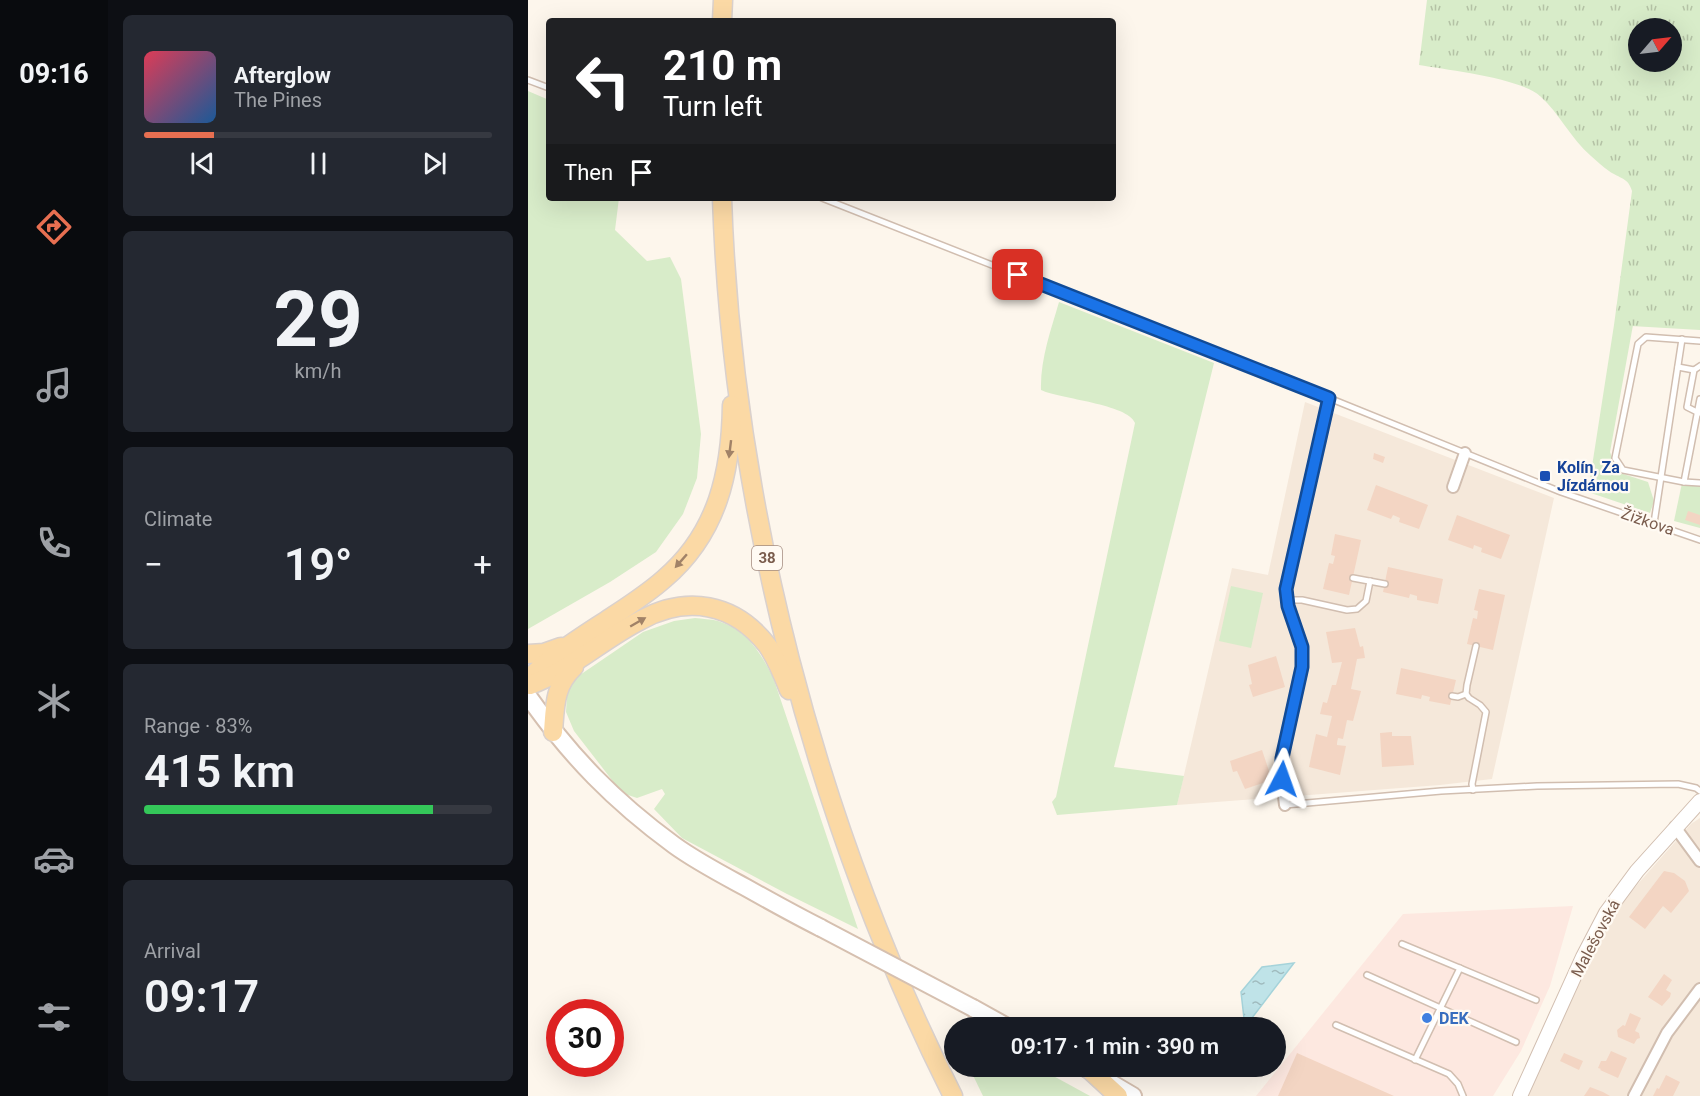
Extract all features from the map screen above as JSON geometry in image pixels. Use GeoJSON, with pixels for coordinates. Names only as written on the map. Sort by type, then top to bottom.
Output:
{"type":"FeatureCollection","features":[{"type":"Feature","properties":{"kind":"main road"},"geometry":{"type":"LineString","coordinates":[[722,18],[723,0]]}},
{"type":"Feature","properties":{"kind":"main road","name":"38"},"geometry":{"type":"LineString","coordinates":[[723,201],[734,349],[752,478],[786,644],[820,764],[845,841],[886,950],[953,1096]]}},
{"type":"Feature","properties":{"kind":"main road","name":"38"},"geometry":{"type":"LineString","coordinates":[[528,685],[543,680],[666,578],[695,545],[722,489],[728,465],[734,349]]}},
{"type":"Feature","properties":{"kind":"main road","name":"38"},"geometry":{"type":"LineString","coordinates":[[528,681],[536,671],[584,646],[669,608],[700,605],[723,610],[749,627],[768,646],[820,764]]}},
{"type":"Feature","properties":{"kind":"main road"},"geometry":{"type":"LineString","coordinates":[[528,654],[584,646]]}},
{"type":"Feature","properties":{"kind":"main road"},"geometry":{"type":"LineString","coordinates":[[553,732],[559,687],[584,646]]}},
{"type":"Feature","properties":{"kind":"main road"},"geometry":{"type":"LineString","coordinates":[[528,696],[553,732],[604,787],[676,846],[711,868],[989,1017]]}},
{"type":"Feature","properties":{"kind":"main road"},"geometry":{"type":"LineString","coordinates":[[1096,1077],[1118,1096]]}},
{"type":"Feature","properties":{"kind":"main road"},"geometry":{"type":"LineString","coordinates":[[1101,1077],[1133,1096]]}},
{"type":"Feature","properties":{"kind":"street"},"geometry":{"type":"LineString","coordinates":[[1286,805],[1282,758],[1302,667],[1302,647],[1288,606],[1286,589],[1329,398]]}},
{"type":"Feature","properties":{"kind":"street"},"geometry":{"type":"LineString","coordinates":[[1453,487],[1465,453]]}},
{"type":"Feature","properties":{"kind":"street","name":"Malešovská"},"geometry":{"type":"LineString","coordinates":[[1520,1096],[1583,957],[1606,913],[1637,871],[1700,801]]}},
{"type":"Feature","properties":{"kind":"street"},"geometry":{"type":"LineString","coordinates":[[1675,827],[1700,861]]}},
{"type":"Feature","properties":{"kind":"street"},"geometry":{"type":"LineString","coordinates":[[1634,1096],[1667,1033],[1700,989]]}},
{"type":"Feature","properties":{"kind":"lane"},"geometry":{"type":"LineString","coordinates":[[528,80],[546,87]]}},
{"type":"Feature","properties":{"kind":"lane","name":"Žižkova"},"geometry":{"type":"LineString","coordinates":[[830,201],[1561,492],[1700,540]]}},
{"type":"Feature","properties":{"kind":"lane"},"geometry":{"type":"LineString","coordinates":[[1700,340],[1646,337],[1638,344],[1615,458],[1623,470],[1700,483]]}},
{"type":"Feature","properties":{"kind":"lane"},"geometry":{"type":"LineString","coordinates":[[1654,523],[1682,339]]}},
{"type":"Feature","properties":{"kind":"lane"},"geometry":{"type":"LineString","coordinates":[[1678,367],[1694,370],[1700,366]]}},
{"type":"Feature","properties":{"kind":"lane"},"geometry":{"type":"LineString","coordinates":[[1694,370],[1688,408],[1699,413]]}},
{"type":"Feature","properties":{"kind":"lane"},"geometry":{"type":"LineString","coordinates":[[1684,482],[1700,399]]}},
{"type":"Feature","properties":{"kind":"lane"},"geometry":{"type":"LineString","coordinates":[[1353,578],[1385,584]]}},
{"type":"Feature","properties":{"kind":"lane"},"geometry":{"type":"LineString","coordinates":[[1287,600],[1302,600],[1347,610],[1357,609],[1366,601],[1370,581]]}},
{"type":"Feature","properties":{"kind":"lane"},"geometry":{"type":"LineString","coordinates":[[1473,790],[1486,712],[1466,694],[1476,646]]}},
{"type":"Feature","properties":{"kind":"lane"},"geometry":{"type":"LineString","coordinates":[[1452,696],[1458,697],[1466,694]]}},
{"type":"Feature","properties":{"kind":"lane"},"geometry":{"type":"LineString","coordinates":[[1286,805],[1537,786],[1678,784],[1700,790]]}},
{"type":"Feature","properties":{"kind":"lane"},"geometry":{"type":"LineString","coordinates":[[1402,944],[1536,1000]]}},
{"type":"Feature","properties":{"kind":"lane"},"geometry":{"type":"LineString","coordinates":[[1415,1060],[1460,968]]}},
{"type":"Feature","properties":{"kind":"lane"},"geometry":{"type":"LineString","coordinates":[[1367,975],[1516,1042]]}},
{"type":"Feature","properties":{"kind":"lane"},"geometry":{"type":"LineString","coordinates":[[1336,1025],[1449,1074],[1458,1084],[1463,1096]]}},
{"type":"Feature","properties":{"kind":"shaded area"},"geometry":{"type":"Polygon","coordinates":[[[1305,402],[1554,498],[1492,779],[1177,805],[1232,568],[1268,575],[1305,402]]]}},
{"type":"Feature","properties":{"kind":"shaded area"},"geometry":{"type":"Polygon","coordinates":[[[1700,818],[1700,1096],[1528,1096],[1596,943],[1613,912],[1691,824],[1700,818]]]}},
{"type":"Feature","properties":{"kind":"shaded area","name":"DEK"},"geometry":{"type":"Polygon","coordinates":[[[1573,906],[1550,986],[1521,1051],[1493,1096],[1256,1096],[1271,1077],[1286,1077],[1286,1059],[1403,914],[1573,906]]]}},
{"type":"Feature","properties":{"kind":"green space"},"geometry":{"type":"Polygon","coordinates":[[[1427,0],[1700,0],[1700,330],[1614,325],[1632,191],[1630,186],[1584,149],[1540,96],[1517,84],[1465,72],[1419,65],[1427,0]]]}},
{"type":"Feature","properties":{"kind":"green space"},"geometry":{"type":"Polygon","coordinates":[[[528,91],[546,99],[546,201],[619,201],[615,230],[647,261],[670,257],[681,279],[701,434],[697,478],[683,514],[656,552],[610,582],[528,629],[528,91]]]}},
{"type":"Feature","properties":{"kind":"green space"},"geometry":{"type":"Polygon","coordinates":[[[1059,302],[1214,363],[1114,767],[1184,776],[1177,805],[1057,815],[1052,802],[1056,797],[1135,423],[1130,416],[1120,411],[1041,390],[1044,356],[1059,302]]]}},
{"type":"Feature","properties":{"kind":"green space"},"geometry":{"type":"Polygon","coordinates":[[[1614,325],[1633,325],[1610,452],[1617,472],[1648,482],[1654,501],[1650,513],[1588,492],[1614,325]]]}},
{"type":"Feature","properties":{"kind":"green space"},"geometry":{"type":"Polygon","coordinates":[[[1682,483],[1700,486],[1700,528],[1674,521],[1682,483]]]}},
{"type":"Feature","properties":{"kind":"green space"},"geometry":{"type":"Polygon","coordinates":[[[1231,586],[1263,593],[1251,648],[1219,641],[1231,586]]]}},
{"type":"Feature","properties":{"kind":"green space"},"geometry":{"type":"Polygon","coordinates":[[[695,618],[718,621],[745,636],[758,651],[773,677],[858,929],[682,838],[654,809],[665,794],[662,789],[637,798],[622,793],[574,731],[566,712],[567,695],[574,679],[643,632],[674,621],[695,618]]]}},
{"type":"Feature","properties":{"kind":"green space"},"geometry":{"type":"Polygon","coordinates":[[[974,1077],[1055,1077],[1090,1096],[983,1096],[974,1077]]]}},
{"type":"Feature","properties":{"kind":"water"},"geometry":{"type":"Polygon","coordinates":[[[1294,963],[1253,1017],[1244,1017],[1241,992],[1262,967],[1294,963]]]}},
{"type":"Feature","properties":{"kind":"building"},"geometry":{"type":"Polygon","coordinates":[[[1374,453],[1385,457],[1383,463],[1373,459],[1374,453]]]}},
{"type":"Feature","properties":{"kind":"building"},"geometry":{"type":"Polygon","coordinates":[[[1376,485],[1428,505],[1419,529],[1399,522],[1400,518],[1393,515],[1391,519],[1367,510],[1376,485]]]}},
{"type":"Feature","properties":{"kind":"building"},"geometry":{"type":"Polygon","coordinates":[[[1688,511],[1700,515],[1700,525],[1685,520],[1688,511]]]}},
{"type":"Feature","properties":{"kind":"building"},"geometry":{"type":"Polygon","coordinates":[[[1457,515],[1510,535],[1501,559],[1481,552],[1482,548],[1474,545],[1473,549],[1448,540],[1457,515]]]}},
{"type":"Feature","properties":{"kind":"building"},"geometry":{"type":"Polygon","coordinates":[[[1335,534],[1361,540],[1349,595],[1323,589],[1329,563],[1333,564],[1335,556],[1331,555],[1335,534]]]}},
{"type":"Feature","properties":{"kind":"building"},"geometry":{"type":"Polygon","coordinates":[[[1388,567],[1443,579],[1438,604],[1417,600],[1417,596],[1410,594],[1409,598],[1383,592],[1388,567]]]}},
{"type":"Feature","properties":{"kind":"building"},"geometry":{"type":"Polygon","coordinates":[[[1479,589],[1505,595],[1493,650],[1467,644],[1473,618],[1477,619],[1478,611],[1474,610],[1479,589]]]}},
{"type":"Feature","properties":{"kind":"building"},"geometry":{"type":"Polygon","coordinates":[[[1355,628],[1360,647],[1363,646],[1365,658],[1357,659],[1351,689],[1361,691],[1353,721],[1347,720],[1343,739],[1338,738],[1337,745],[1346,746],[1340,775],[1309,767],[1316,734],[1327,737],[1332,716],[1320,714],[1323,702],[1327,703],[1332,685],[1336,685],[1342,662],[1332,663],[1326,632],[1355,628]]]}},
{"type":"Feature","properties":{"kind":"building"},"geometry":{"type":"Polygon","coordinates":[[[1276,656],[1285,687],[1253,697],[1249,685],[1252,684],[1248,665],[1276,656]]]}},
{"type":"Feature","properties":{"kind":"building"},"geometry":{"type":"Polygon","coordinates":[[[1401,668],[1456,680],[1450,705],[1429,701],[1430,697],[1422,695],[1421,699],[1396,694],[1401,668]]]}},
{"type":"Feature","properties":{"kind":"building"},"geometry":{"type":"Polygon","coordinates":[[[1392,732],[1392,736],[1411,736],[1414,765],[1382,767],[1380,733],[1392,732]]]}},
{"type":"Feature","properties":{"kind":"building"},"geometry":{"type":"Polygon","coordinates":[[[1262,750],[1272,780],[1245,789],[1237,771],[1233,772],[1230,761],[1262,750]]]}},
{"type":"Feature","properties":{"kind":"building"},"geometry":{"type":"Polygon","coordinates":[[[1664,871],[1674,873],[1685,881],[1689,891],[1671,913],[1663,906],[1645,929],[1629,917],[1664,871]]]}},
{"type":"Feature","properties":{"kind":"building"},"geometry":{"type":"Polygon","coordinates":[[[1664,974],[1672,980],[1666,990],[1671,993],[1670,997],[1662,1006],[1648,997],[1664,974]]]}},
{"type":"Feature","properties":{"kind":"building"},"geometry":{"type":"Polygon","coordinates":[[[1630,1013],[1641,1018],[1635,1031],[1639,1033],[1640,1038],[1634,1044],[1618,1037],[1617,1030],[1625,1026],[1630,1013]]]}},
{"type":"Feature","properties":{"kind":"building"},"geometry":{"type":"Polygon","coordinates":[[[1611,1051],[1627,1058],[1618,1078],[1598,1068],[1601,1061],[1606,1061],[1611,1051]]]}},
{"type":"Feature","properties":{"kind":"building"},"geometry":{"type":"Polygon","coordinates":[[[1297,1053],[1394,1096],[1278,1096],[1297,1053]]]}},
{"type":"Feature","properties":{"kind":"building"},"geometry":{"type":"Polygon","coordinates":[[[1564,1053],[1583,1061],[1579,1070],[1560,1061],[1564,1053]]]}},
{"type":"Feature","properties":{"kind":"building"},"geometry":{"type":"Polygon","coordinates":[[[1666,1075],[1680,1082],[1673,1096],[1653,1096],[1657,1088],[1659,1089],[1666,1075]]]}},
{"type":"Feature","properties":{"kind":"building"},"geometry":{"type":"Polygon","coordinates":[[[1590,1087],[1603,1092],[1610,1096],[1584,1096],[1590,1087]]]}},
{"type":"Feature","properties":{"kind":"place","name":"Kolín, Za Jízdárnou"},"geometry":{"type":"Point","coordinates":[1545,476]}},
{"type":"Feature","properties":{"kind":"place","name":"DEK"},"geometry":{"type":"Point","coordinates":[1427,1018]}},
{"type":"Feature","properties":{"kind":"route"},"geometry":{"type":"LineString","coordinates":[[1018,275],[1329,398],[1286,589],[1288,606],[1302,647],[1302,667],[1282,758],[1282,779]]}}]}
